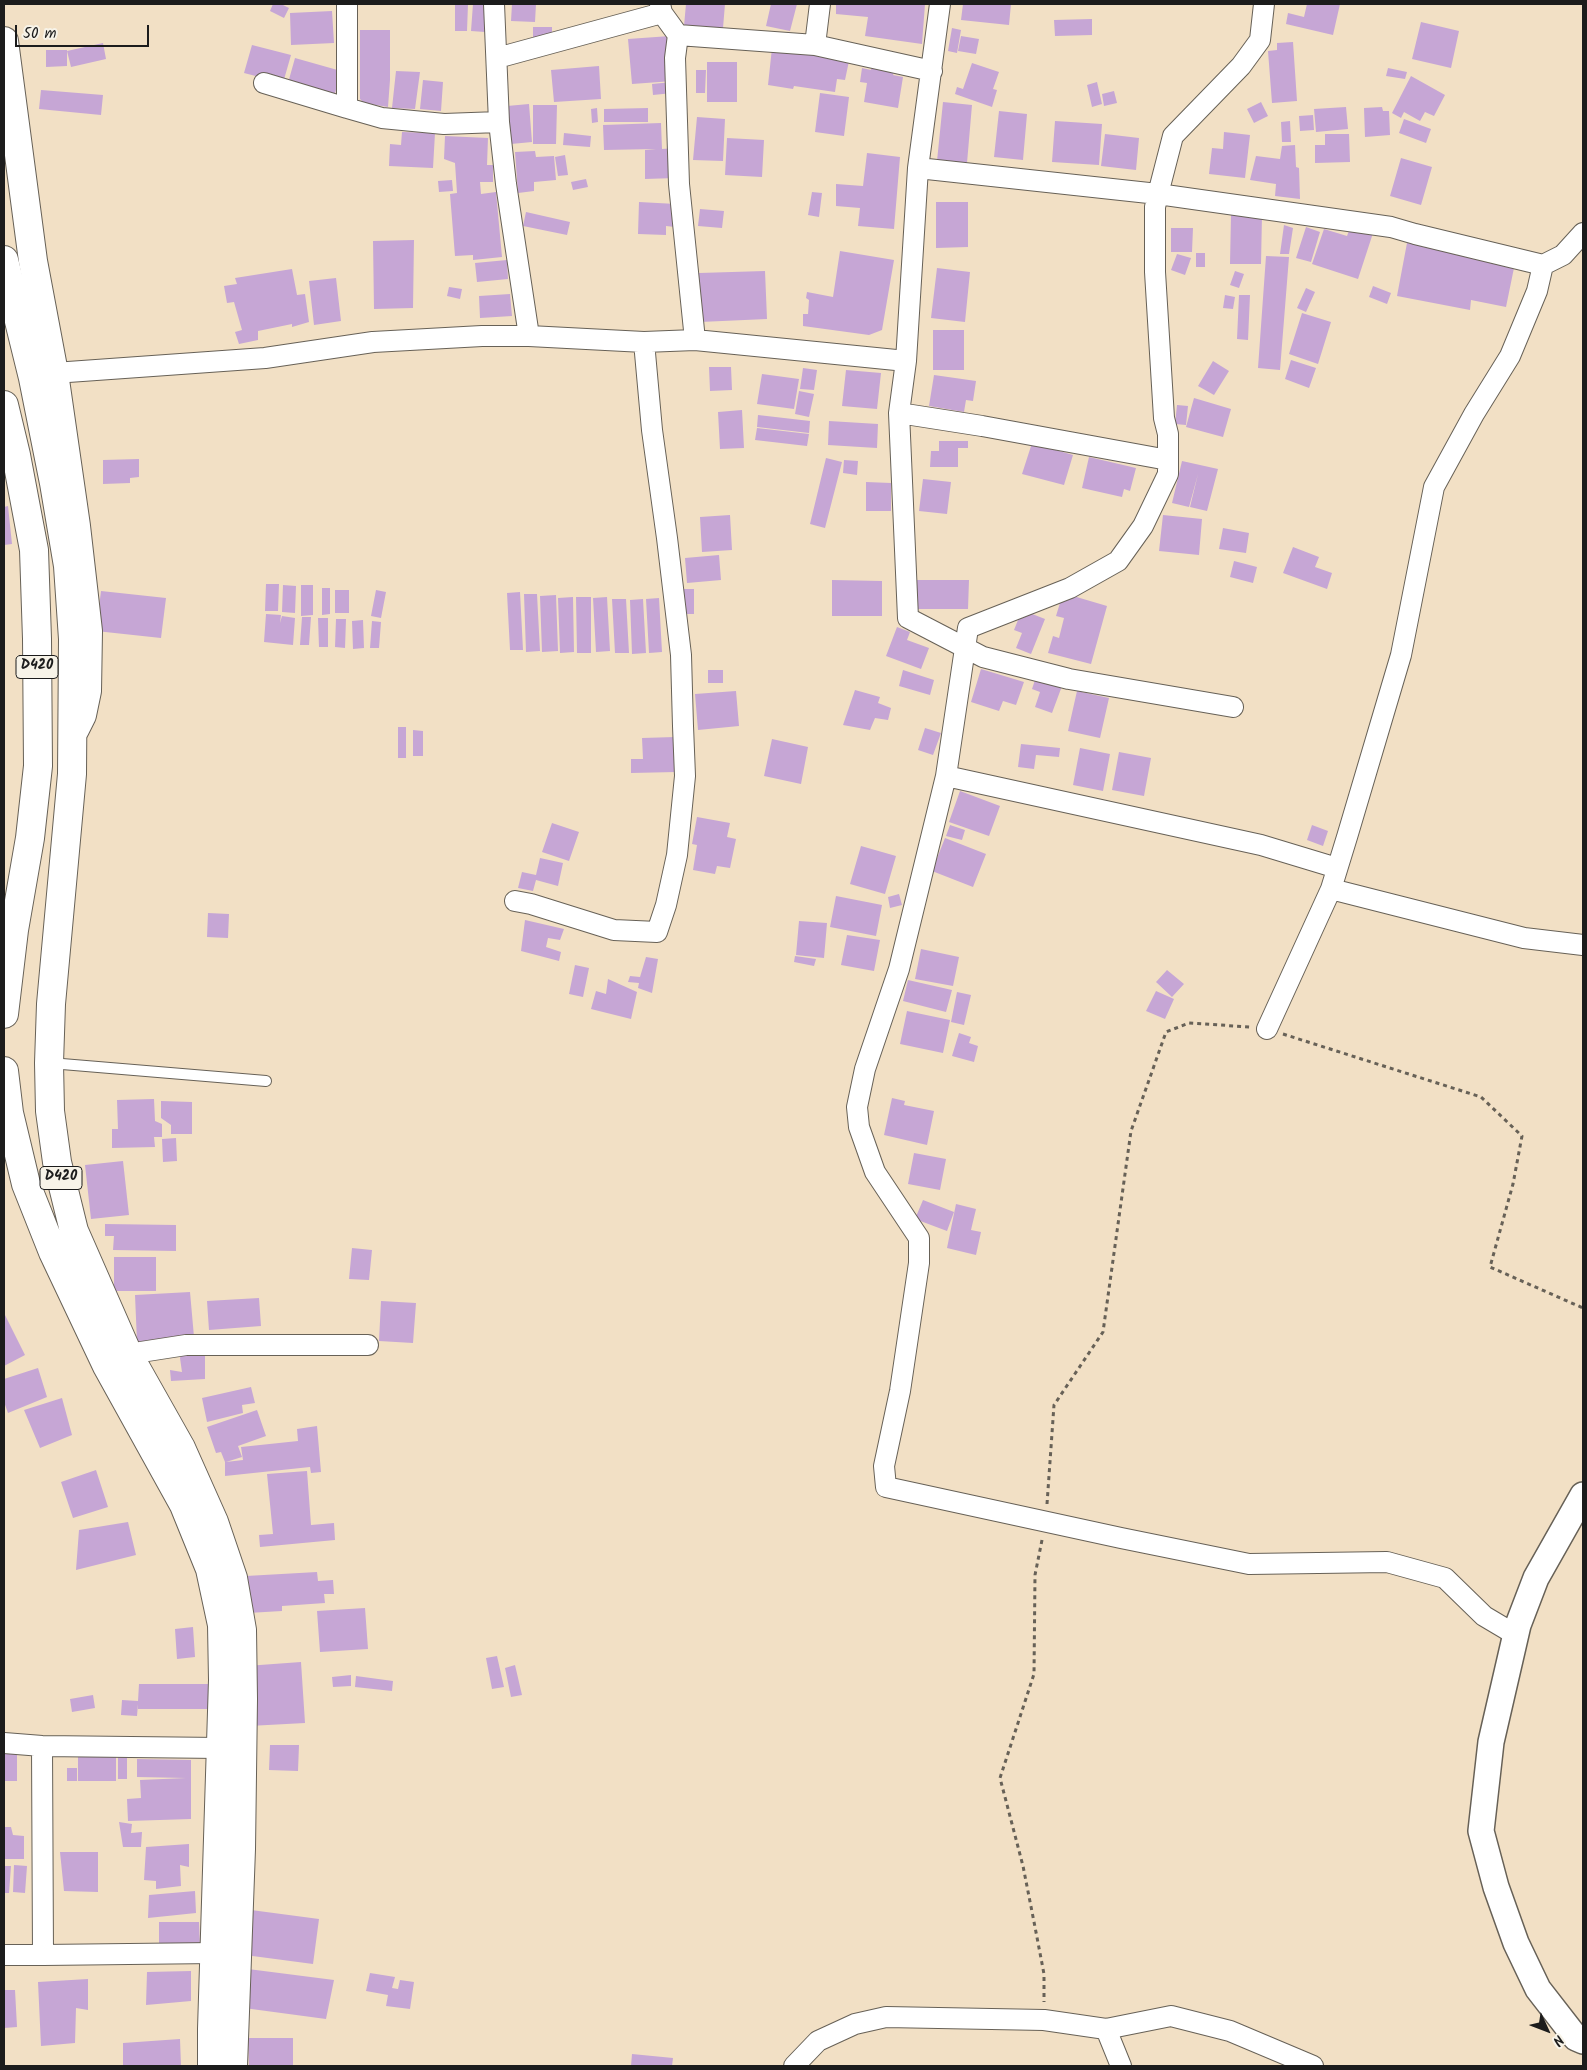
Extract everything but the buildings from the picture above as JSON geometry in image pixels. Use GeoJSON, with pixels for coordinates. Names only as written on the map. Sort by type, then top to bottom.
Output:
{"type":"FeatureCollection","features":[{"type":"Feature","properties":{"kind":"main road"},"geometry":{"type":"LineString","coordinates":[[4,41],[33,261],[54,373],[76,526],[88,631],[87,692],[82,714],[72,735]]}},
{"type":"Feature","properties":{"kind":"main road","name":"D420"},"geometry":{"type":"LineString","coordinates":[[4,260],[33,378],[54,483],[68,566],[73,639],[72,774],[51,1004],[49,1063],[50,1111],[57,1162],[74,1231],[128,1354],[181,1448],[214,1522],[233,1578],[242,1630],[241,1849],[233,2066]]}},
{"type":"Feature","properties":{"kind":"main road","name":"D420"},"geometry":{"type":"LineString","coordinates":[[4,405],[16,455],[34,550],[38,737],[38,766],[30,838],[12,939],[4,1014]]}},
{"type":"Feature","properties":{"kind":"main road","name":"D420"},"geometry":{"type":"LineString","coordinates":[[4,1071],[9,1113],[26,1184],[53,1252],[107,1366],[184,1505],[210,1569],[222,1625],[223,1680],[212,2066]]}},
{"type":"Feature","properties":{"kind":"street"},"geometry":{"type":"LineString","coordinates":[[346,108],[347,4]]}},
{"type":"Feature","properties":{"kind":"street"},"geometry":{"type":"LineString","coordinates":[[494,4],[499,122],[506,184],[529,336]]}},
{"type":"Feature","properties":{"kind":"street"},"geometry":{"type":"LineString","coordinates":[[815,45],[820,4]]}},
{"type":"Feature","properties":{"kind":"street"},"geometry":{"type":"LineString","coordinates":[[940,4],[918,168],[906,362],[899,413],[908,618],[983,657],[1069,679],[1232,707]]}},
{"type":"Feature","properties":{"kind":"street"},"geometry":{"type":"LineString","coordinates":[[1264,4],[1260,40],[1241,66],[1173,136],[1155,207],[1155,272],[1168,474],[1142,526],[1118,561],[1070,588],[968,628],[946,776],[899,969],[865,1069],[857,1106],[859,1127],[875,1172],[919,1238],[919,1263],[904,1361],[884,1466],[886,1487],[1249,1564],[1387,1562],[1445,1578],[1484,1616],[1516,1635]]}},
{"type":"Feature","properties":{"kind":"street"},"geometry":{"type":"LineString","coordinates":[[496,58],[661,8],[678,35],[675,58],[679,184],[696,340]]}},
{"type":"Feature","properties":{"kind":"street"},"geometry":{"type":"LineString","coordinates":[[678,35],[815,45],[932,71]]}},
{"type":"Feature","properties":{"kind":"street"},"geometry":{"type":"LineString","coordinates":[[264,83],[382,118],[444,124],[499,122]]}},
{"type":"Feature","properties":{"kind":"street"},"geometry":{"type":"LineString","coordinates":[[918,168],[1158,194],[1391,227],[1543,265],[1564,255],[1583,233]]}},
{"type":"Feature","properties":{"kind":"street"},"geometry":{"type":"LineString","coordinates":[[1267,1029],[1331,889],[1401,655],[1434,487],[1474,414],[1510,356],[1537,291],[1543,265]]}},
{"type":"Feature","properties":{"kind":"street"},"geometry":{"type":"LineString","coordinates":[[54,373],[265,358],[373,342],[482,336],[529,336],[644,342],[696,340],[906,362]]}},
{"type":"Feature","properties":{"kind":"street"},"geometry":{"type":"LineString","coordinates":[[515,901],[614,930],[657,932],[666,905],[677,855],[685,776],[684,726],[680,655],[667,538],[652,430],[644,342]]}},
{"type":"Feature","properties":{"kind":"street"},"geometry":{"type":"LineString","coordinates":[[899,413],[1168,460]]}},
{"type":"Feature","properties":{"kind":"street"},"geometry":{"type":"LineString","coordinates":[[946,776],[1261,845],[1337,868]]}},
{"type":"Feature","properties":{"kind":"street"},"geometry":{"type":"LineString","coordinates":[[1331,889],[1524,938],[1583,945]]}},
{"type":"Feature","properties":{"kind":"street"},"geometry":{"type":"LineString","coordinates":[[128,1354],[186,1345],[368,1345]]}},
{"type":"Feature","properties":{"kind":"street"},"geometry":{"type":"LineString","coordinates":[[1583,1495],[1536,1578],[1516,1635],[1490,1742],[1481,1831],[1496,1887],[1513,1933],[1538,1989],[1576,2038],[1583,2042]]}},
{"type":"Feature","properties":{"kind":"street"},"geometry":{"type":"LineString","coordinates":[[4,1743],[42,1746],[220,1748]]}},
{"type":"Feature","properties":{"kind":"street"},"geometry":{"type":"LineString","coordinates":[[42,1746],[42,1955]]}},
{"type":"Feature","properties":{"kind":"street"},"geometry":{"type":"LineString","coordinates":[[4,1955],[215,1953]]}},
{"type":"Feature","properties":{"kind":"street"},"geometry":{"type":"LineString","coordinates":[[794,2066],[818,2041],[855,2024],[886,2017],[1044,2020],[1106,2029],[1171,2016],[1230,2032],[1301,2064]]}},
{"type":"Feature","properties":{"kind":"street"},"geometry":{"type":"LineString","coordinates":[[1106,2029],[1120,2066]]}},
{"type":"Feature","properties":{"kind":"lane"},"geometry":{"type":"LineString","coordinates":[[49,1063],[266,1081]]}},
{"type":"Feature","properties":{"kind":"path"},"geometry":{"type":"LineString","coordinates":[[1044,2020],[1044,1974],[1022,1866],[1000,1778],[1034,1674],[1035,1575],[1046,1522],[1054,1406],[1103,1332],[1131,1131],[1166,1032],[1189,1023],[1267,1029],[1481,1098],[1522,1136],[1513,1184],[1490,1267],[1583,1308]]}}]}
